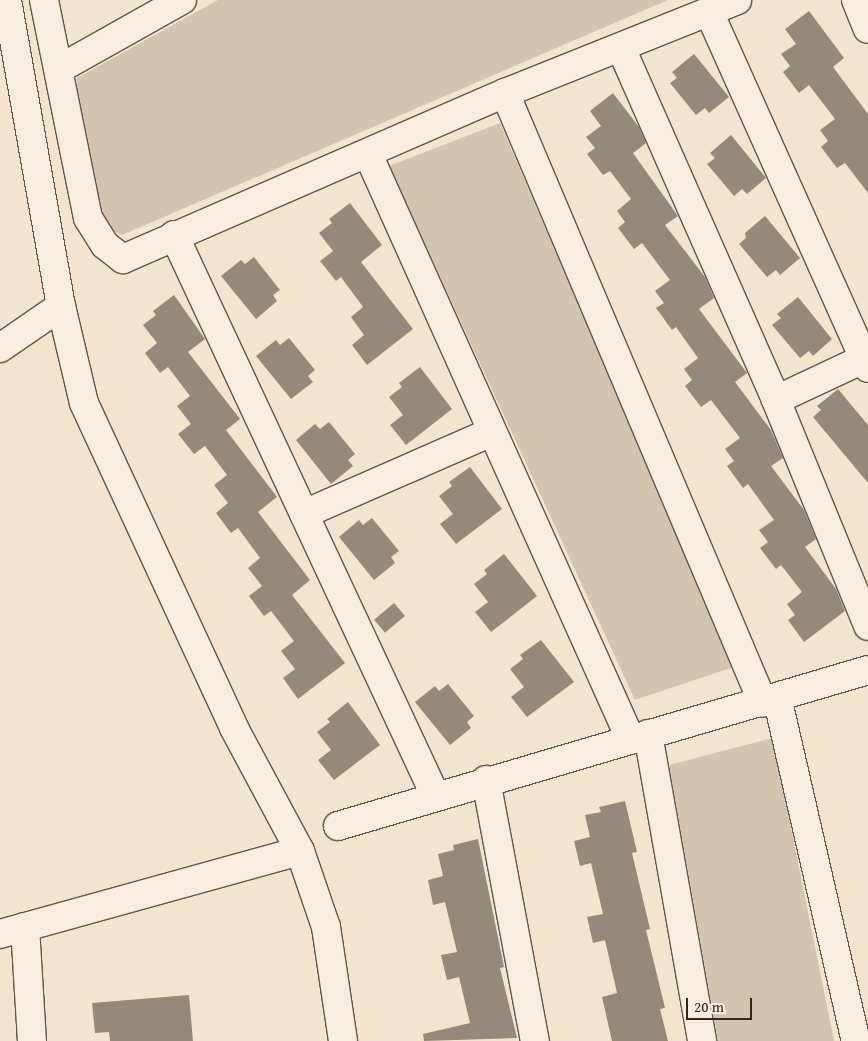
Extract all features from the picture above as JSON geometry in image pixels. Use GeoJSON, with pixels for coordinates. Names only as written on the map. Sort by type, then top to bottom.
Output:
{"type":"FeatureCollection","features":[{"type":"Feature","properties":{"kind":"street"},"geometry":{"type":"LineString","coordinates":[[7,0],[60,306],[84,403],[234,728],[300,851],[326,927],[343,1041]]}},
{"type":"Feature","properties":{"kind":"street"},"geometry":{"type":"LineString","coordinates":[[44,0],[88,218],[105,245],[123,259],[174,235],[368,154],[505,93],[737,0]]}},
{"type":"Feature","properties":{"kind":"street"},"geometry":{"type":"LineString","coordinates":[[59,69],[182,0]]}},
{"type":"Feature","properties":{"kind":"street"},"geometry":{"type":"LineString","coordinates":[[856,0],[868,29]]}},
{"type":"Feature","properties":{"kind":"street"},"geometry":{"type":"LineString","coordinates":[[709,12],[867,361],[776,400]]}},
{"type":"Feature","properties":{"kind":"street"},"geometry":{"type":"LineString","coordinates":[[621,48],[776,400],[868,626]]}},
{"type":"Feature","properties":{"kind":"street"},"geometry":{"type":"LineString","coordinates":[[505,93],[770,700],[856,1041]]}},
{"type":"Feature","properties":{"kind":"street"},"geometry":{"type":"LineString","coordinates":[[368,154],[492,432],[639,736],[702,1041]]}},
{"type":"Feature","properties":{"kind":"street"},"geometry":{"type":"LineString","coordinates":[[174,235],[435,796]]}},
{"type":"Feature","properties":{"kind":"street"},"geometry":{"type":"LineString","coordinates":[[0,348],[60,306]]}},
{"type":"Feature","properties":{"kind":"street"},"geometry":{"type":"LineString","coordinates":[[304,514],[492,432]]}},
{"type":"Feature","properties":{"kind":"street"},"geometry":{"type":"LineString","coordinates":[[338,826],[486,780],[770,700],[868,670]]}},
{"type":"Feature","properties":{"kind":"street"},"geometry":{"type":"LineString","coordinates":[[486,780],[535,1041]]}},
{"type":"Feature","properties":{"kind":"street"},"geometry":{"type":"LineString","coordinates":[[32,1041],[12,930],[300,851]]}},
{"type":"Feature","properties":{"kind":"shaded area"},"geometry":{"type":"Polygon","coordinates":[[[218,0],[668,0],[122,235],[105,228],[76,97],[77,78],[218,0]]]}},
{"type":"Feature","properties":{"kind":"shaded area"},"geometry":{"type":"Polygon","coordinates":[[[500,123],[734,667],[635,700],[389,166],[500,123]]]}},
{"type":"Feature","properties":{"kind":"shaded area"},"geometry":{"type":"Polygon","coordinates":[[[773,738],[834,1041],[718,1041],[669,765],[773,738]]]}},
{"type":"Feature","properties":{"kind":"building"},"geometry":{"type":"Polygon","coordinates":[[[809,11],[844,58],[833,67],[868,114],[868,193],[845,163],[837,168],[821,147],[828,141],[820,130],[835,119],[809,85],[799,93],[783,72],[790,66],[781,54],[796,44],[785,29],[809,11]]]}},
{"type":"Feature","properties":{"kind":"building"},"geometry":{"type":"Polygon","coordinates":[[[694,54],[729,97],[709,113],[705,108],[696,115],[670,83],[677,78],[672,72],[694,54]]]}},
{"type":"Feature","properties":{"kind":"building"},"geometry":{"type":"Polygon","coordinates":[[[613,93],[639,127],[646,143],[633,153],[678,216],[665,225],[705,277],[714,298],[699,309],[747,373],[735,382],[771,430],[783,458],[771,466],[804,510],[816,539],[805,547],[836,589],[845,611],[804,642],[788,620],[795,615],[787,604],[802,592],[781,565],[776,569],[760,548],[768,542],[759,530],[774,520],[748,484],[743,488],[727,466],[734,461],[725,449],[740,438],[711,400],[701,407],[685,386],[692,380],[684,369],[698,358],[676,327],[672,330],[656,308],[664,303],[655,291],[670,280],[642,243],[634,249],[618,228],[625,222],[617,211],[631,199],[610,171],[603,175],[587,154],[595,148],[586,137],[601,126],[590,111],[613,93]]]}},
{"type":"Feature","properties":{"kind":"building"},"geometry":{"type":"Polygon","coordinates":[[[731,135],[766,178],[747,194],[742,189],[734,196],[707,164],[715,158],[710,153],[731,135]]]}},
{"type":"Feature","properties":{"kind":"building"},"geometry":{"type":"Polygon","coordinates":[[[350,203],[382,245],[361,262],[413,329],[367,365],[352,345],[364,335],[351,317],[363,307],[341,277],[336,281],[320,261],[333,251],[319,233],[332,223],[329,219],[350,203]]]}},
{"type":"Feature","properties":{"kind":"building"},"geometry":{"type":"Polygon","coordinates":[[[765,216],[800,258],[780,275],[776,270],[767,277],[739,244],[746,238],[745,233],[765,216]]]}},
{"type":"Feature","properties":{"kind":"building"},"geometry":{"type":"Polygon","coordinates":[[[254,257],[280,290],[273,295],[277,301],[256,319],[221,276],[241,260],[245,264],[254,257]]]}},
{"type":"Feature","properties":{"kind":"building"},"geometry":{"type":"Polygon","coordinates":[[[174,295],[205,339],[188,352],[240,419],[226,430],[277,497],[258,512],[310,580],[292,595],[345,663],[298,699],[283,678],[295,669],[281,651],[294,641],[271,611],[264,616],[249,596],[262,586],[248,568],[260,558],[238,528],[231,533],[216,513],[228,503],[214,485],[227,475],[205,446],[194,454],[178,434],[191,424],[177,406],[190,396],[168,367],[160,373],[145,353],[157,343],[143,325],[156,315],[153,311],[174,295]]]}},
{"type":"Feature","properties":{"kind":"building"},"geometry":{"type":"Polygon","coordinates":[[[798,297],[832,339],[813,356],[809,351],[800,358],[772,325],[781,318],[777,314],[798,297]]]}},
{"type":"Feature","properties":{"kind":"building"},"geometry":{"type":"Polygon","coordinates":[[[289,338],[315,370],[308,376],[313,382],[291,399],[256,356],[276,340],[280,345],[289,338]]]}},
{"type":"Feature","properties":{"kind":"building"},"geometry":{"type":"Polygon","coordinates":[[[420,367],[452,409],[406,445],[390,425],[403,415],[389,397],[402,387],[399,383],[420,367]]]}},
{"type":"Feature","properties":{"kind":"building"},"geometry":{"type":"Polygon","coordinates":[[[838,389],[868,425],[868,483],[813,417],[821,410],[817,406],[838,389]]]}},
{"type":"Feature","properties":{"kind":"building"},"geometry":{"type":"Polygon","coordinates":[[[329,422],[355,454],[348,460],[353,466],[331,484],[296,440],[315,424],[320,429],[329,422]]]}},
{"type":"Feature","properties":{"kind":"building"},"geometry":{"type":"Polygon","coordinates":[[[470,467],[502,509],[456,544],[440,524],[453,514],[439,496],[452,486],[449,482],[470,467]]]}},
{"type":"Feature","properties":{"kind":"building"},"geometry":{"type":"Polygon","coordinates":[[[372,518],[399,551],[391,557],[395,563],[374,580],[339,537],[359,520],[363,525],[372,518]]]}},
{"type":"Feature","properties":{"kind":"building"},"geometry":{"type":"Polygon","coordinates":[[[504,554],[537,596],[491,632],[475,612],[488,602],[474,584],[487,574],[484,570],[504,554]]]}},
{"type":"Feature","properties":{"kind":"building"},"geometry":{"type":"Polygon","coordinates":[[[394,603],[405,616],[385,633],[374,620],[394,603]]]}},
{"type":"Feature","properties":{"kind":"building"},"geometry":{"type":"Polygon","coordinates":[[[541,640],[574,682],[527,717],[511,697],[524,687],[510,669],[523,659],[520,655],[541,640]]]}},
{"type":"Feature","properties":{"kind":"building"},"geometry":{"type":"Polygon","coordinates":[[[448,684],[474,716],[467,722],[471,728],[450,745],[415,702],[435,686],[439,691],[448,684]]]}},
{"type":"Feature","properties":{"kind":"building"},"geometry":{"type":"Polygon","coordinates":[[[348,702],[380,745],[334,780],[318,760],[331,750],[317,732],[330,722],[327,719],[348,702]]]}},
{"type":"Feature","properties":{"kind":"building"},"geometry":{"type":"Polygon","coordinates":[[[625,801],[637,852],[632,853],[650,929],[646,930],[665,1008],[660,1009],[668,1041],[612,1041],[602,997],[617,993],[605,940],[593,943],[587,917],[603,914],[591,863],[580,866],[574,841],[590,837],[585,815],[601,812],[599,807],[625,801]]]}},
{"type":"Feature","properties":{"kind":"building"},"geometry":{"type":"Polygon","coordinates":[[[478,839],[504,967],[500,968],[517,1038],[424,1041],[423,1034],[470,1023],[459,977],[447,980],[441,955],[457,952],[445,902],[433,905],[428,880],[443,876],[438,854],[454,850],[453,845],[478,839]]]}},
{"type":"Feature","properties":{"kind":"building"},"geometry":{"type":"Polygon","coordinates":[[[189,995],[193,1041],[110,1041],[109,1032],[95,1033],[92,1003],[189,995]]]}}]}
